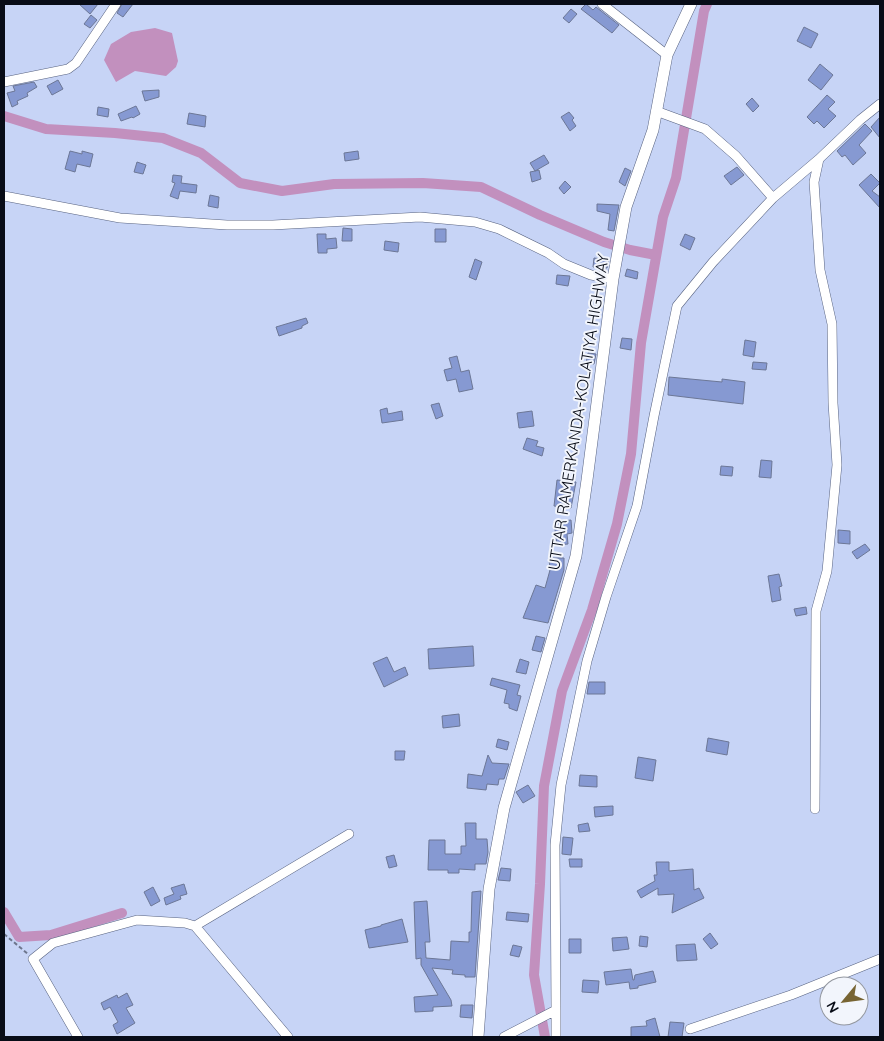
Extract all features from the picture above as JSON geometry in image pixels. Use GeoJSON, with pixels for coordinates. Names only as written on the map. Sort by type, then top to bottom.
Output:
{"type":"FeatureCollection","features":[{"type":"Feature","properties":{"kind":"street"},"geometry":{"type":"LineString","coordinates":[[4,82],[68,69],[76,63],[116,4]]}},
{"type":"Feature","properties":{"kind":"street"},"geometry":{"type":"LineString","coordinates":[[602,4],[667,55]]}},
{"type":"Feature","properties":{"kind":"street","name":"UTTAR RAMERKANDA-KOLATIYA HIGHWAY"},"geometry":{"type":"LineString","coordinates":[[478,1037],[489,889],[504,808],[576,556],[614,276],[626,207],[653,130],[667,55],[692,4]]}},
{"type":"Feature","properties":{"kind":"street"},"geometry":{"type":"LineString","coordinates":[[556,1037],[553,1011],[555,845],[561,785],[587,661],[606,597],[637,506],[677,306],[713,262],[773,198],[880,104]]}},
{"type":"Feature","properties":{"kind":"street"},"geometry":{"type":"LineString","coordinates":[[656,111],[705,130],[736,156],[773,198]]}},
{"type":"Feature","properties":{"kind":"street"},"geometry":{"type":"LineString","coordinates":[[815,809],[816,611],[828,572],[837,465],[833,403],[832,324],[820,270],[814,182],[819,159]]}},
{"type":"Feature","properties":{"kind":"street"},"geometry":{"type":"LineString","coordinates":[[4,196],[120,218],[227,225],[273,226],[420,217],[475,222],[499,229],[548,253],[564,264],[591,275],[614,276]]}},
{"type":"Feature","properties":{"kind":"street"},"geometry":{"type":"LineString","coordinates":[[195,926],[349,834]]}},
{"type":"Feature","properties":{"kind":"street"},"geometry":{"type":"LineString","coordinates":[[78,1037],[33,959],[53,943],[137,920],[185,922],[195,926],[288,1037]]}},
{"type":"Feature","properties":{"kind":"street"},"geometry":{"type":"LineString","coordinates":[[690,1029],[791,995],[880,959]]}},
{"type":"Feature","properties":{"kind":"street"},"geometry":{"type":"LineString","coordinates":[[504,1037],[553,1011]]}},
{"type":"Feature","properties":{"kind":"path"},"geometry":{"type":"LineString","coordinates":[[4,934],[33,959]]}},
{"type":"Feature","properties":{"kind":"shaded area"},"geometry":{"type":"Polygon","coordinates":[[[155,28],[172,33],[178,61],[176,67],[166,76],[135,71],[116,82],[104,60],[111,44],[131,32],[155,28]]]}},
{"type":"Feature","properties":{"kind":"building"},"geometry":{"type":"Polygon","coordinates":[[[79,4],[98,4],[90,14],[79,4]]]}},
{"type":"Feature","properties":{"kind":"building"},"geometry":{"type":"Polygon","coordinates":[[[122,4],[133,4],[123,17],[117,13],[122,4]]]}},
{"type":"Feature","properties":{"kind":"building"},"geometry":{"type":"Polygon","coordinates":[[[586,4],[593,10],[596,7],[619,25],[612,33],[581,9],[586,4]]]}},
{"type":"Feature","properties":{"kind":"building"},"geometry":{"type":"Polygon","coordinates":[[[571,9],[577,14],[569,23],[563,18],[571,9]]]}},
{"type":"Feature","properties":{"kind":"building"},"geometry":{"type":"Polygon","coordinates":[[[91,15],[97,20],[90,28],[84,24],[91,15]]]}},
{"type":"Feature","properties":{"kind":"building"},"geometry":{"type":"Polygon","coordinates":[[[804,27],[818,34],[811,48],[797,41],[804,27]]]}},
{"type":"Feature","properties":{"kind":"building"},"geometry":{"type":"Polygon","coordinates":[[[820,64],[833,75],[821,90],[808,80],[820,64]]]}},
{"type":"Feature","properties":{"kind":"building"},"geometry":{"type":"Polygon","coordinates":[[[58,80],[63,89],[52,95],[47,86],[58,80]]]}},
{"type":"Feature","properties":{"kind":"building"},"geometry":{"type":"Polygon","coordinates":[[[34,82],[37,87],[27,93],[28,96],[17,101],[18,104],[12,107],[7,93],[15,91],[13,86],[34,82]]]}},
{"type":"Feature","properties":{"kind":"building"},"geometry":{"type":"Polygon","coordinates":[[[159,90],[159,97],[145,101],[142,91],[159,90]]]}},
{"type":"Feature","properties":{"kind":"building"},"geometry":{"type":"Polygon","coordinates":[[[827,95],[835,102],[828,109],[836,116],[824,128],[817,121],[814,124],[807,117],[827,95]]]}},
{"type":"Feature","properties":{"kind":"building"},"geometry":{"type":"Polygon","coordinates":[[[752,98],[759,106],[753,112],[746,104],[752,98]]]}},
{"type":"Feature","properties":{"kind":"building"},"geometry":{"type":"Polygon","coordinates":[[[136,106],[140,114],[121,121],[118,114],[136,106]]]}},
{"type":"Feature","properties":{"kind":"building"},"geometry":{"type":"Polygon","coordinates":[[[98,107],[109,109],[108,117],[97,115],[98,107]]]}},
{"type":"Feature","properties":{"kind":"building"},"geometry":{"type":"Polygon","coordinates":[[[569,112],[574,118],[572,120],[576,126],[570,131],[561,117],[569,112]]]}},
{"type":"Feature","properties":{"kind":"building"},"geometry":{"type":"Polygon","coordinates":[[[189,113],[206,116],[205,127],[187,124],[189,113]]]}},
{"type":"Feature","properties":{"kind":"building"},"geometry":{"type":"Polygon","coordinates":[[[880,117],[880,138],[871,127],[880,117]]]}},
{"type":"Feature","properties":{"kind":"building"},"geometry":{"type":"Polygon","coordinates":[[[865,124],[872,131],[859,145],[866,153],[853,165],[845,155],[842,157],[837,151],[865,124]]]}},
{"type":"Feature","properties":{"kind":"building"},"geometry":{"type":"Polygon","coordinates":[[[70,151],[82,154],[82,151],[93,154],[90,167],[77,164],[75,172],[65,169],[70,151]]]}},
{"type":"Feature","properties":{"kind":"building"},"geometry":{"type":"Polygon","coordinates":[[[358,151],[359,159],[345,161],[344,153],[358,151]]]}},
{"type":"Feature","properties":{"kind":"building"},"geometry":{"type":"Polygon","coordinates":[[[544,155],[549,163],[535,171],[530,163],[544,155]]]}},
{"type":"Feature","properties":{"kind":"building"},"geometry":{"type":"Polygon","coordinates":[[[137,162],[146,165],[143,174],[134,172],[137,162]]]}},
{"type":"Feature","properties":{"kind":"building"},"geometry":{"type":"Polygon","coordinates":[[[737,167],[744,175],[731,185],[724,176],[737,167]]]}},
{"type":"Feature","properties":{"kind":"building"},"geometry":{"type":"Polygon","coordinates":[[[625,168],[631,171],[625,186],[619,182],[625,168]]]}},
{"type":"Feature","properties":{"kind":"building"},"geometry":{"type":"Polygon","coordinates":[[[539,170],[541,179],[532,182],[530,172],[539,170]]]}},
{"type":"Feature","properties":{"kind":"building"},"geometry":{"type":"Polygon","coordinates":[[[871,174],[880,183],[872,191],[880,197],[880,208],[859,185],[871,174]]]}},
{"type":"Feature","properties":{"kind":"building"},"geometry":{"type":"Polygon","coordinates":[[[173,175],[182,176],[181,183],[197,185],[196,193],[180,191],[178,199],[170,196],[175,183],[172,182],[173,175]]]}},
{"type":"Feature","properties":{"kind":"building"},"geometry":{"type":"Polygon","coordinates":[[[565,181],[571,187],[564,194],[559,188],[565,181]]]}},
{"type":"Feature","properties":{"kind":"building"},"geometry":{"type":"Polygon","coordinates":[[[210,195],[219,197],[218,208],[208,206],[210,195]]]}},
{"type":"Feature","properties":{"kind":"building"},"geometry":{"type":"Polygon","coordinates":[[[597,204],[619,205],[614,231],[608,230],[610,214],[597,211],[597,204]]]}},
{"type":"Feature","properties":{"kind":"building"},"geometry":{"type":"Polygon","coordinates":[[[343,228],[352,229],[352,241],[342,241],[343,228]]]}},
{"type":"Feature","properties":{"kind":"building"},"geometry":{"type":"Polygon","coordinates":[[[435,229],[446,229],[446,242],[435,242],[435,229]]]}},
{"type":"Feature","properties":{"kind":"building"},"geometry":{"type":"Polygon","coordinates":[[[317,234],[326,234],[326,239],[336,238],[337,248],[327,249],[327,253],[318,253],[317,234]]]}},
{"type":"Feature","properties":{"kind":"building"},"geometry":{"type":"Polygon","coordinates":[[[685,234],[695,238],[690,250],[680,245],[685,234]]]}},
{"type":"Feature","properties":{"kind":"building"},"geometry":{"type":"Polygon","coordinates":[[[385,241],[399,243],[398,252],[384,250],[385,241]]]}},
{"type":"Feature","properties":{"kind":"building"},"geometry":{"type":"Polygon","coordinates":[[[594,258],[609,260],[607,268],[593,267],[594,258]]]}},
{"type":"Feature","properties":{"kind":"building"},"geometry":{"type":"Polygon","coordinates":[[[475,259],[482,262],[476,280],[469,277],[475,259]]]}},
{"type":"Feature","properties":{"kind":"building"},"geometry":{"type":"Polygon","coordinates":[[[627,269],[638,272],[637,279],[625,276],[627,269]]]}},
{"type":"Feature","properties":{"kind":"building"},"geometry":{"type":"Polygon","coordinates":[[[557,275],[570,276],[568,286],[556,284],[557,275]]]}},
{"type":"Feature","properties":{"kind":"building"},"geometry":{"type":"Polygon","coordinates":[[[306,318],[308,323],[302,326],[302,328],[279,336],[276,327],[306,318]]]}},
{"type":"Feature","properties":{"kind":"building"},"geometry":{"type":"Polygon","coordinates":[[[622,338],[632,339],[631,350],[620,348],[622,338]]]}},
{"type":"Feature","properties":{"kind":"building"},"geometry":{"type":"Polygon","coordinates":[[[745,340],[756,342],[754,357],[743,355],[745,340]]]}},
{"type":"Feature","properties":{"kind":"building"},"geometry":{"type":"Polygon","coordinates":[[[588,353],[596,354],[594,364],[586,363],[588,353]]]}},
{"type":"Feature","properties":{"kind":"building"},"geometry":{"type":"Polygon","coordinates":[[[457,356],[461,372],[469,370],[473,389],[459,392],[456,379],[447,381],[444,370],[452,368],[449,358],[457,356]]]}},
{"type":"Feature","properties":{"kind":"building"},"geometry":{"type":"Polygon","coordinates":[[[753,362],[767,363],[766,370],[752,369],[753,362]]]}},
{"type":"Feature","properties":{"kind":"building"},"geometry":{"type":"Polygon","coordinates":[[[669,377],[722,382],[722,379],[745,382],[743,404],[668,395],[669,377]]]}},
{"type":"Feature","properties":{"kind":"building"},"geometry":{"type":"Polygon","coordinates":[[[439,403],[443,416],[436,419],[431,405],[439,403]]]}},
{"type":"Feature","properties":{"kind":"building"},"geometry":{"type":"Polygon","coordinates":[[[387,408],[388,414],[402,411],[403,420],[382,423],[380,410],[387,408]]]}},
{"type":"Feature","properties":{"kind":"building"},"geometry":{"type":"Polygon","coordinates":[[[532,411],[534,426],[519,428],[517,413],[532,411]]]}},
{"type":"Feature","properties":{"kind":"building"},"geometry":{"type":"Polygon","coordinates":[[[527,438],[538,441],[536,446],[544,448],[542,456],[523,449],[527,438]]]}},
{"type":"Feature","properties":{"kind":"building"},"geometry":{"type":"Polygon","coordinates":[[[761,460],[772,461],[771,478],[759,477],[761,460]]]}},
{"type":"Feature","properties":{"kind":"building"},"geometry":{"type":"Polygon","coordinates":[[[721,466],[733,467],[732,476],[720,475],[721,466]]]}},
{"type":"Feature","properties":{"kind":"building"},"geometry":{"type":"Polygon","coordinates":[[[557,480],[576,482],[571,508],[554,506],[557,480]]]}},
{"type":"Feature","properties":{"kind":"building"},"geometry":{"type":"Polygon","coordinates":[[[571,520],[572,533],[567,534],[568,544],[557,545],[554,522],[571,520]]]}},
{"type":"Feature","properties":{"kind":"building"},"geometry":{"type":"Polygon","coordinates":[[[838,530],[850,531],[850,544],[838,543],[838,530]]]}},
{"type":"Feature","properties":{"kind":"building"},"geometry":{"type":"Polygon","coordinates":[[[865,544],[870,550],[857,559],[852,552],[865,544]]]}},
{"type":"Feature","properties":{"kind":"building"},"geometry":{"type":"Polygon","coordinates":[[[549,558],[564,558],[564,570],[548,623],[523,618],[536,585],[545,588],[550,570],[549,558]]]}},
{"type":"Feature","properties":{"kind":"building"},"geometry":{"type":"Polygon","coordinates":[[[779,574],[782,586],[779,587],[781,600],[772,602],[768,576],[779,574]]]}},
{"type":"Feature","properties":{"kind":"building"},"geometry":{"type":"Polygon","coordinates":[[[806,607],[807,614],[796,616],[794,609],[806,607]]]}},
{"type":"Feature","properties":{"kind":"building"},"geometry":{"type":"Polygon","coordinates":[[[536,636],[545,638],[541,652],[532,650],[536,636]]]}},
{"type":"Feature","properties":{"kind":"building"},"geometry":{"type":"Polygon","coordinates":[[[473,646],[474,666],[429,669],[428,649],[473,646]]]}},
{"type":"Feature","properties":{"kind":"building"},"geometry":{"type":"Polygon","coordinates":[[[387,657],[394,672],[405,667],[408,675],[384,687],[373,663],[387,657]]]}},
{"type":"Feature","properties":{"kind":"building"},"geometry":{"type":"Polygon","coordinates":[[[520,659],[529,662],[526,674],[516,672],[520,659]]]}},
{"type":"Feature","properties":{"kind":"building"},"geometry":{"type":"Polygon","coordinates":[[[492,678],[520,685],[517,695],[521,696],[517,711],[509,708],[509,704],[504,703],[507,690],[490,685],[492,678]]]}},
{"type":"Feature","properties":{"kind":"building"},"geometry":{"type":"Polygon","coordinates":[[[589,682],[605,682],[605,694],[587,694],[589,682]]]}},
{"type":"Feature","properties":{"kind":"building"},"geometry":{"type":"Polygon","coordinates":[[[459,714],[460,726],[443,728],[442,716],[459,714]]]}},
{"type":"Feature","properties":{"kind":"building"},"geometry":{"type":"Polygon","coordinates":[[[708,738],[729,742],[727,755],[706,751],[708,738]]]}},
{"type":"Feature","properties":{"kind":"building"},"geometry":{"type":"Polygon","coordinates":[[[498,739],[509,742],[507,750],[496,747],[498,739]]]}},
{"type":"Feature","properties":{"kind":"building"},"geometry":{"type":"Polygon","coordinates":[[[395,751],[405,751],[404,760],[395,760],[395,751]]]}},
{"type":"Feature","properties":{"kind":"building"},"geometry":{"type":"Polygon","coordinates":[[[488,755],[492,763],[509,764],[504,779],[499,779],[498,785],[487,784],[486,790],[467,788],[468,774],[482,776],[488,755]]]}},
{"type":"Feature","properties":{"kind":"building"},"geometry":{"type":"Polygon","coordinates":[[[638,757],[656,760],[653,781],[635,778],[638,757]]]}},
{"type":"Feature","properties":{"kind":"building"},"geometry":{"type":"Polygon","coordinates":[[[580,775],[597,776],[597,787],[579,786],[580,775]]]}},
{"type":"Feature","properties":{"kind":"building"},"geometry":{"type":"Polygon","coordinates":[[[528,785],[535,796],[523,803],[516,792],[528,785]]]}},
{"type":"Feature","properties":{"kind":"building"},"geometry":{"type":"Polygon","coordinates":[[[613,806],[613,815],[595,817],[594,807],[613,806]]]}},
{"type":"Feature","properties":{"kind":"building"},"geometry":{"type":"Polygon","coordinates":[[[465,823],[476,823],[476,839],[487,839],[488,852],[486,864],[475,864],[475,870],[459,869],[459,873],[448,873],[448,870],[428,870],[429,840],[445,840],[445,854],[461,854],[461,846],[466,846],[465,823]]]}},
{"type":"Feature","properties":{"kind":"building"},"geometry":{"type":"Polygon","coordinates":[[[588,823],[590,831],[579,832],[578,825],[588,823]]]}},
{"type":"Feature","properties":{"kind":"building"},"geometry":{"type":"Polygon","coordinates":[[[563,837],[573,838],[571,855],[562,854],[563,837]]]}},
{"type":"Feature","properties":{"kind":"building"},"geometry":{"type":"Polygon","coordinates":[[[394,855],[397,866],[389,868],[386,857],[394,855]]]}},
{"type":"Feature","properties":{"kind":"building"},"geometry":{"type":"Polygon","coordinates":[[[569,859],[582,859],[582,867],[570,867],[569,859]]]}},
{"type":"Feature","properties":{"kind":"building"},"geometry":{"type":"Polygon","coordinates":[[[656,862],[669,862],[669,871],[693,869],[694,890],[699,888],[704,898],[672,913],[674,894],[658,895],[658,888],[641,898],[637,891],[655,881],[654,875],[657,875],[656,862]]]}},
{"type":"Feature","properties":{"kind":"building"},"geometry":{"type":"Polygon","coordinates":[[[501,868],[511,869],[510,881],[498,880],[501,868]]]}},
{"type":"Feature","properties":{"kind":"building"},"geometry":{"type":"Polygon","coordinates":[[[184,884],[187,894],[180,896],[181,899],[166,905],[164,898],[174,894],[171,888],[184,884]]]}},
{"type":"Feature","properties":{"kind":"building"},"geometry":{"type":"Polygon","coordinates":[[[153,887],[160,901],[151,906],[144,892],[153,887]]]}},
{"type":"Feature","properties":{"kind":"building"},"geometry":{"type":"Polygon","coordinates":[[[481,891],[475,977],[452,974],[453,970],[432,968],[451,1000],[452,1006],[433,1007],[433,1011],[415,1012],[414,997],[438,995],[421,965],[421,958],[416,959],[414,902],[427,901],[430,942],[425,942],[426,958],[450,960],[451,941],[469,942],[472,892],[481,891]]]}},
{"type":"Feature","properties":{"kind":"building"},"geometry":{"type":"Polygon","coordinates":[[[507,912],[529,914],[528,922],[506,920],[507,912]]]}},
{"type":"Feature","properties":{"kind":"building"},"geometry":{"type":"Polygon","coordinates":[[[402,919],[408,942],[369,948],[365,930],[402,919]]]}},
{"type":"Feature","properties":{"kind":"building"},"geometry":{"type":"Polygon","coordinates":[[[710,933],[718,944],[711,949],[703,939],[710,933]]]}},
{"type":"Feature","properties":{"kind":"building"},"geometry":{"type":"Polygon","coordinates":[[[640,936],[648,937],[647,947],[639,946],[640,936]]]}},
{"type":"Feature","properties":{"kind":"building"},"geometry":{"type":"Polygon","coordinates":[[[627,937],[629,949],[613,951],[612,938],[627,937]]]}},
{"type":"Feature","properties":{"kind":"building"},"geometry":{"type":"Polygon","coordinates":[[[569,939],[581,939],[581,953],[569,953],[569,939]]]}},
{"type":"Feature","properties":{"kind":"building"},"geometry":{"type":"Polygon","coordinates":[[[695,944],[697,960],[677,961],[676,945],[695,944]]]}},
{"type":"Feature","properties":{"kind":"building"},"geometry":{"type":"Polygon","coordinates":[[[513,945],[522,947],[519,957],[510,955],[513,945]]]}},
{"type":"Feature","properties":{"kind":"building"},"geometry":{"type":"Polygon","coordinates":[[[631,969],[633,980],[635,975],[653,971],[656,982],[630,989],[629,982],[606,985],[604,972],[631,969]]]}},
{"type":"Feature","properties":{"kind":"building"},"geometry":{"type":"Polygon","coordinates":[[[583,980],[599,981],[598,993],[582,992],[583,980]]]}},
{"type":"Feature","properties":{"kind":"building"},"geometry":{"type":"Polygon","coordinates":[[[127,993],[133,1005],[126,1008],[135,1023],[117,1034],[113,1025],[118,1022],[110,1007],[104,1010],[101,1003],[117,995],[118,998],[127,993]]]}},
{"type":"Feature","properties":{"kind":"building"},"geometry":{"type":"Polygon","coordinates":[[[461,1005],[473,1005],[472,1018],[460,1017],[461,1005]]]}},
{"type":"Feature","properties":{"kind":"building"},"geometry":{"type":"Polygon","coordinates":[[[655,1018],[660,1037],[631,1037],[631,1027],[647,1026],[646,1021],[655,1018]]]}},
{"type":"Feature","properties":{"kind":"building"},"geometry":{"type":"Polygon","coordinates":[[[670,1022],[684,1023],[682,1037],[668,1037],[670,1022]]]}},
{"type":"Feature","properties":{"kind":"waterway"},"geometry":{"type":"LineString","coordinates":[[545,1037],[534,975],[544,786],[562,691],[592,610],[617,524],[631,454],[641,343],[663,217],[676,178],[704,11],[707,4]]}},
{"type":"Feature","properties":{"kind":"waterway"},"geometry":{"type":"LineString","coordinates":[[4,116],[46,129],[163,138],[201,153],[240,183],[282,191],[334,184],[423,183],[481,187],[604,242],[656,255]]}},
{"type":"Feature","properties":{"kind":"waterway"},"geometry":{"type":"LineString","coordinates":[[4,912],[19,937],[51,935],[122,913]]}}]}
